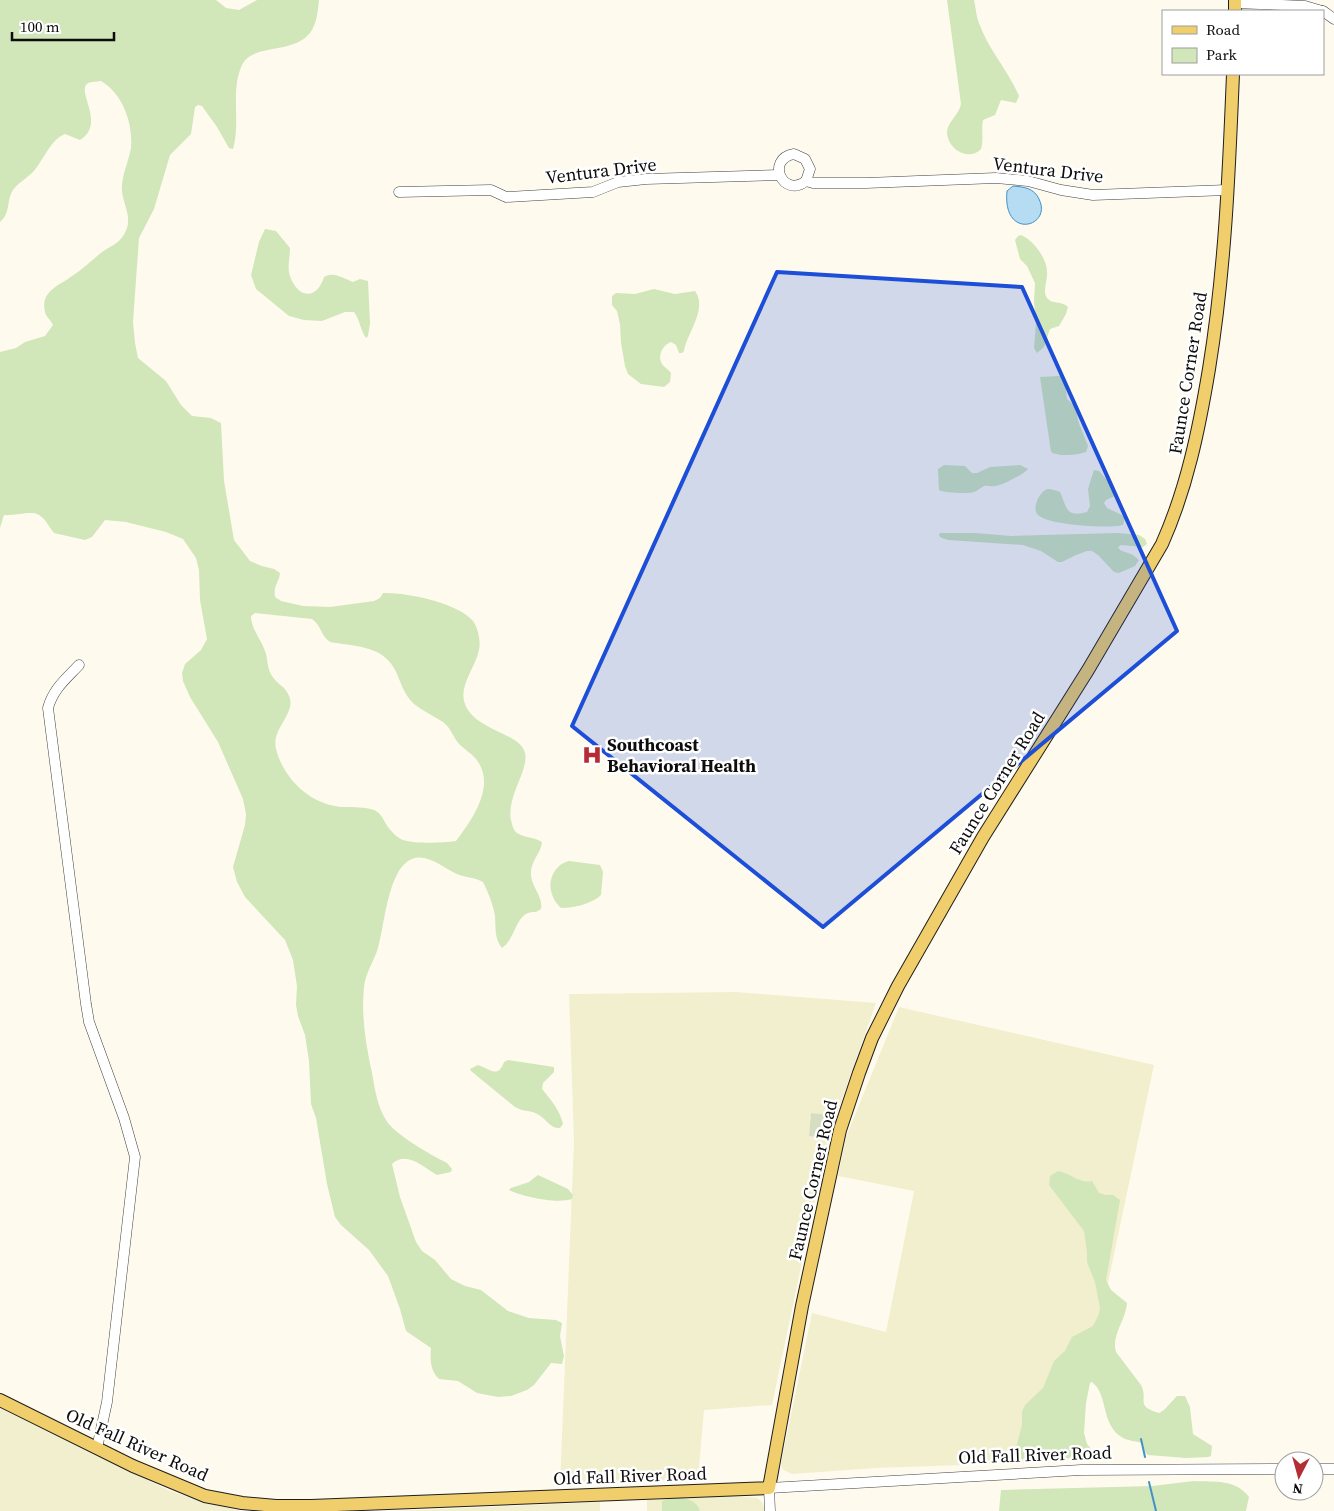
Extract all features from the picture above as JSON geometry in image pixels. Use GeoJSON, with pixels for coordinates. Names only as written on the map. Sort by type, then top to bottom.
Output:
{"type":"FeatureCollection","features":[{"type":"Feature","properties":{"kind":"main road","name":"Faunce Corner Road"},"geometry":{"type":"LineString","coordinates":[[769,1488],[802,1306],[840,1130],[872,1038],[898,986],[975,851],[1088,670],[1162,544],[1191,464],[1204,404],[1224,259],[1233,75]]}},
{"type":"Feature","properties":{"kind":"main road","name":"Old Fall River Road"},"geometry":{"type":"LineString","coordinates":[[0,1400],[151,1474],[206,1496],[227,1501],[276,1506],[322,1506],[769,1488]]}},
{"type":"Feature","properties":{"kind":"street"},"geometry":{"type":"LineString","coordinates":[[1235,5],[1305,6],[1319,10]]}},
{"type":"Feature","properties":{"kind":"street"},"geometry":{"type":"LineString","coordinates":[[779,175],[781,161],[787,156],[797,154],[805,158],[810,166],[809,176],[806,181]]}},
{"type":"Feature","properties":{"kind":"street","name":"Ventura Drive"},"geometry":{"type":"LineString","coordinates":[[399,192],[491,190],[506,197],[593,192],[618,182],[646,179],[779,175],[784,182],[793,186],[806,181],[813,183],[866,183],[971,178],[1028,181],[1070,192],[1093,195],[1227,190]]}},
{"type":"Feature","properties":{"kind":"street"},"geometry":{"type":"LineString","coordinates":[[79,665],[56,689],[51,697],[48,708],[50,726],[86,1004],[90,1022],[124,1118],[135,1157],[107,1402],[97,1448]]}},
{"type":"Feature","properties":{"kind":"street","name":"Old Fall River Road"},"geometry":{"type":"LineString","coordinates":[[769,1488],[1081,1470],[1274,1469]]}},
{"type":"Feature","properties":{"kind":"street","name":"Faunce Corner Road"},"geometry":{"type":"LineString","coordinates":[[769,1488],[770,1511]]}},
{"type":"Feature","properties":{"kind":"highlighted area"},"geometry":{"type":"Polygon","coordinates":[[[777,272],[1022,287],[1177,631],[823,927],[572,726],[777,272]]]}},
{"type":"Feature","properties":{"kind":"shaded area"},"geometry":{"type":"Polygon","coordinates":[[[736,992],[876,1003],[836,1116],[811,1113],[809,1136],[828,1138],[772,1405],[704,1410],[698,1479],[560,1484],[574,1141],[569,994],[736,992]]]}},
{"type":"Feature","properties":{"kind":"shaded area"},"geometry":{"type":"Polygon","coordinates":[[[899,1007],[1154,1065],[1071,1458],[792,1474],[782,1468],[781,1463],[812,1313],[886,1332],[914,1191],[838,1176],[846,1137],[899,1007]]]}},
{"type":"Feature","properties":{"kind":"shaded area"},"geometry":{"type":"Polygon","coordinates":[[[0,1408],[168,1490],[199,1501],[241,1511],[0,1511],[0,1408]]]}},
{"type":"Feature","properties":{"kind":"shaded area"},"geometry":{"type":"Polygon","coordinates":[[[732,1496],[757,1498],[762,1502],[765,1511],[647,1511],[647,1500],[732,1496]]]}},
{"type":"Feature","properties":{"kind":"shaded area"},"geometry":{"type":"Polygon","coordinates":[[[600,1502],[600,1511],[396,1511],[600,1502]]]}},
{"type":"Feature","properties":{"kind":"green space"},"geometry":{"type":"Polygon","coordinates":[[[0,0],[216,0],[226,8],[239,10],[257,0],[319,0],[315,23],[305,38],[286,46],[255,53],[242,65],[238,75],[236,128],[233,149],[229,148],[202,106],[198,105],[195,107],[191,134],[170,155],[154,209],[139,238],[133,322],[135,343],[138,358],[166,381],[181,405],[192,416],[211,418],[221,423],[224,481],[234,540],[250,561],[280,573],[275,597],[281,601],[303,606],[330,607],[374,601],[380,598],[383,593],[404,594],[444,604],[466,615],[473,621],[476,627],[480,646],[464,688],[464,701],[468,710],[475,718],[512,739],[524,750],[526,757],[525,765],[510,811],[511,820],[517,833],[542,842],[531,870],[533,884],[540,900],[541,909],[524,915],[507,944],[502,948],[497,937],[493,907],[483,882],[457,874],[426,859],[415,858],[406,863],[399,871],[393,883],[378,948],[365,982],[363,1009],[368,1052],[377,1097],[383,1115],[390,1126],[397,1132],[423,1150],[447,1163],[452,1169],[451,1172],[437,1175],[409,1159],[398,1160],[392,1164],[400,1197],[416,1242],[422,1251],[435,1260],[451,1279],[465,1286],[481,1290],[508,1311],[529,1318],[556,1320],[562,1323],[560,1336],[564,1356],[562,1364],[551,1363],[534,1385],[527,1390],[511,1396],[498,1397],[477,1393],[458,1381],[439,1379],[432,1369],[431,1348],[406,1331],[388,1276],[369,1250],[341,1225],[335,1217],[327,1184],[316,1118],[311,1104],[309,1061],[305,1035],[296,1005],[297,986],[293,960],[285,940],[245,897],[237,882],[233,867],[245,825],[246,814],[243,799],[218,742],[190,697],[183,681],[182,673],[185,664],[201,650],[207,639],[200,600],[199,570],[196,558],[183,539],[166,532],[126,522],[105,520],[92,537],[85,540],[54,533],[40,515],[34,513],[4,515],[0,528],[0,352],[16,348],[25,342],[45,336],[53,325],[45,312],[45,299],[48,294],[56,286],[119,241],[127,229],[128,216],[122,185],[131,148],[130,129],[121,101],[109,87],[101,81],[91,82],[86,85],[85,90],[91,118],[87,133],[80,140],[65,134],[51,145],[33,172],[13,190],[6,215],[0,222],[0,0]],[[255,613],[251,616],[251,621],[265,651],[270,673],[286,690],[291,702],[275,741],[280,760],[286,771],[301,789],[321,802],[377,811],[393,833],[403,840],[429,843],[456,841],[475,813],[483,791],[482,769],[476,759],[459,744],[446,724],[417,707],[410,700],[388,660],[382,655],[365,648],[330,642],[312,619],[255,613]]]}},
{"type":"Feature","properties":{"kind":"green space"},"geometry":{"type":"Polygon","coordinates":[[[947,0],[974,0],[977,18],[983,33],[1019,96],[1016,103],[1001,100],[995,115],[983,120],[981,149],[971,154],[965,154],[955,148],[948,138],[947,132],[961,104],[947,0]]]}},
{"type":"Feature","properties":{"kind":"green space"},"geometry":{"type":"Polygon","coordinates":[[[265,229],[276,231],[290,248],[289,273],[293,284],[302,292],[307,294],[317,290],[324,277],[328,275],[335,275],[353,282],[360,279],[368,281],[370,323],[366,338],[354,312],[345,312],[322,321],[304,320],[289,316],[256,289],[251,275],[259,242],[265,229]]]}},
{"type":"Feature","properties":{"kind":"green space"},"geometry":{"type":"Polygon","coordinates":[[[1021,235],[1034,245],[1045,261],[1047,275],[1045,292],[1047,298],[1068,307],[1059,326],[1050,329],[1044,347],[1037,353],[1034,348],[1036,324],[1035,283],[1027,266],[1020,259],[1015,240],[1021,235]]]}},
{"type":"Feature","properties":{"kind":"green space"},"geometry":{"type":"Polygon","coordinates":[[[654,289],[675,294],[695,291],[699,305],[696,321],[684,351],[679,353],[676,345],[671,342],[662,351],[660,357],[662,364],[671,373],[670,382],[664,387],[641,384],[628,374],[625,366],[617,311],[612,305],[612,296],[616,293],[635,294],[654,289]]]}},
{"type":"Feature","properties":{"kind":"green space"},"geometry":{"type":"Polygon","coordinates":[[[1063,376],[1067,399],[1076,407],[1078,421],[1088,446],[1086,452],[1078,454],[1059,455],[1051,452],[1040,377],[1063,376]]]}},
{"type":"Feature","properties":{"kind":"green space"},"geometry":{"type":"Polygon","coordinates":[[[944,465],[965,466],[972,473],[977,473],[990,467],[1020,465],[1028,469],[1008,482],[994,486],[984,486],[971,493],[956,493],[939,490],[938,469],[944,465]]]}},
{"type":"Feature","properties":{"kind":"green space"},"geometry":{"type":"Polygon","coordinates":[[[1094,470],[1099,471],[1114,488],[1115,496],[1104,503],[1107,508],[1124,516],[1123,525],[1105,527],[1065,524],[1038,515],[1035,509],[1037,500],[1048,489],[1060,492],[1066,507],[1074,514],[1087,512],[1090,506],[1088,489],[1094,470]]]}},
{"type":"Feature","properties":{"kind":"green space"},"geometry":{"type":"Polygon","coordinates":[[[940,533],[1011,536],[1118,533],[1139,535],[1145,539],[1147,544],[1143,547],[1121,545],[1118,547],[1139,560],[1135,566],[1119,573],[1114,572],[1092,551],[1087,551],[1058,562],[1041,551],[1023,545],[948,540],[939,536],[940,533]]]}},
{"type":"Feature","properties":{"kind":"green space"},"geometry":{"type":"Polygon","coordinates":[[[569,861],[600,865],[603,872],[601,895],[593,901],[582,905],[561,908],[553,898],[551,878],[560,865],[569,861]]]}},
{"type":"Feature","properties":{"kind":"green space"},"geometry":{"type":"Polygon","coordinates":[[[508,1060],[554,1067],[554,1072],[543,1083],[542,1089],[560,1114],[563,1124],[560,1128],[552,1126],[536,1113],[515,1107],[470,1069],[478,1065],[496,1071],[508,1060]]]}},
{"type":"Feature","properties":{"kind":"green space"},"geometry":{"type":"Polygon","coordinates":[[[811,1113],[839,1116],[834,1139],[809,1136],[811,1113]]]}},
{"type":"Feature","properties":{"kind":"green space"},"geometry":{"type":"Polygon","coordinates":[[[1058,1171],[1079,1180],[1092,1181],[1099,1193],[1113,1195],[1120,1200],[1106,1280],[1111,1290],[1127,1303],[1115,1340],[1116,1352],[1141,1385],[1144,1405],[1147,1408],[1159,1413],[1177,1396],[1185,1396],[1190,1407],[1193,1434],[1212,1446],[1211,1456],[1186,1458],[1148,1455],[1142,1443],[1123,1438],[1111,1426],[1101,1394],[1092,1382],[1090,1383],[1086,1403],[1084,1433],[1087,1444],[1096,1457],[1093,1460],[1051,1458],[1037,1459],[1025,1463],[1018,1461],[1016,1448],[1022,1425],[1022,1412],[1025,1405],[1043,1388],[1054,1361],[1065,1351],[1072,1337],[1093,1326],[1100,1308],[1095,1282],[1087,1262],[1084,1231],[1049,1185],[1050,1176],[1058,1171]]]}},
{"type":"Feature","properties":{"kind":"green space"},"geometry":{"type":"Polygon","coordinates":[[[538,1175],[568,1189],[573,1195],[572,1199],[558,1201],[540,1199],[509,1190],[529,1182],[538,1175]]]}},
{"type":"Feature","properties":{"kind":"green space"},"geometry":{"type":"Polygon","coordinates":[[[1194,1481],[1217,1482],[1238,1487],[1249,1497],[1246,1511],[999,1511],[1001,1490],[1152,1486],[1194,1481]]]}},
{"type":"Feature","properties":{"kind":"green space"},"geometry":{"type":"Polygon","coordinates":[[[674,1497],[693,1502],[700,1511],[662,1511],[662,1501],[674,1497]]]}},
{"type":"Feature","properties":{"kind":"water"},"geometry":{"type":"Polygon","coordinates":[[[1013,186],[1028,189],[1037,195],[1041,209],[1039,217],[1034,222],[1019,223],[1012,217],[1008,207],[1007,191],[1013,186]]]}},
{"type":"Feature","properties":{"kind":"waterway"},"geometry":{"type":"LineString","coordinates":[[1141,1439],[1145,1457]]}},
{"type":"Feature","properties":{"kind":"waterway"},"geometry":{"type":"LineString","coordinates":[[1149,1482],[1156,1511]]}},
{"type":"Feature","properties":{"kind":"place","name":"Southcoast Behavioral Health"},"geometry":{"type":"Point","coordinates":[592,755]}}]}
